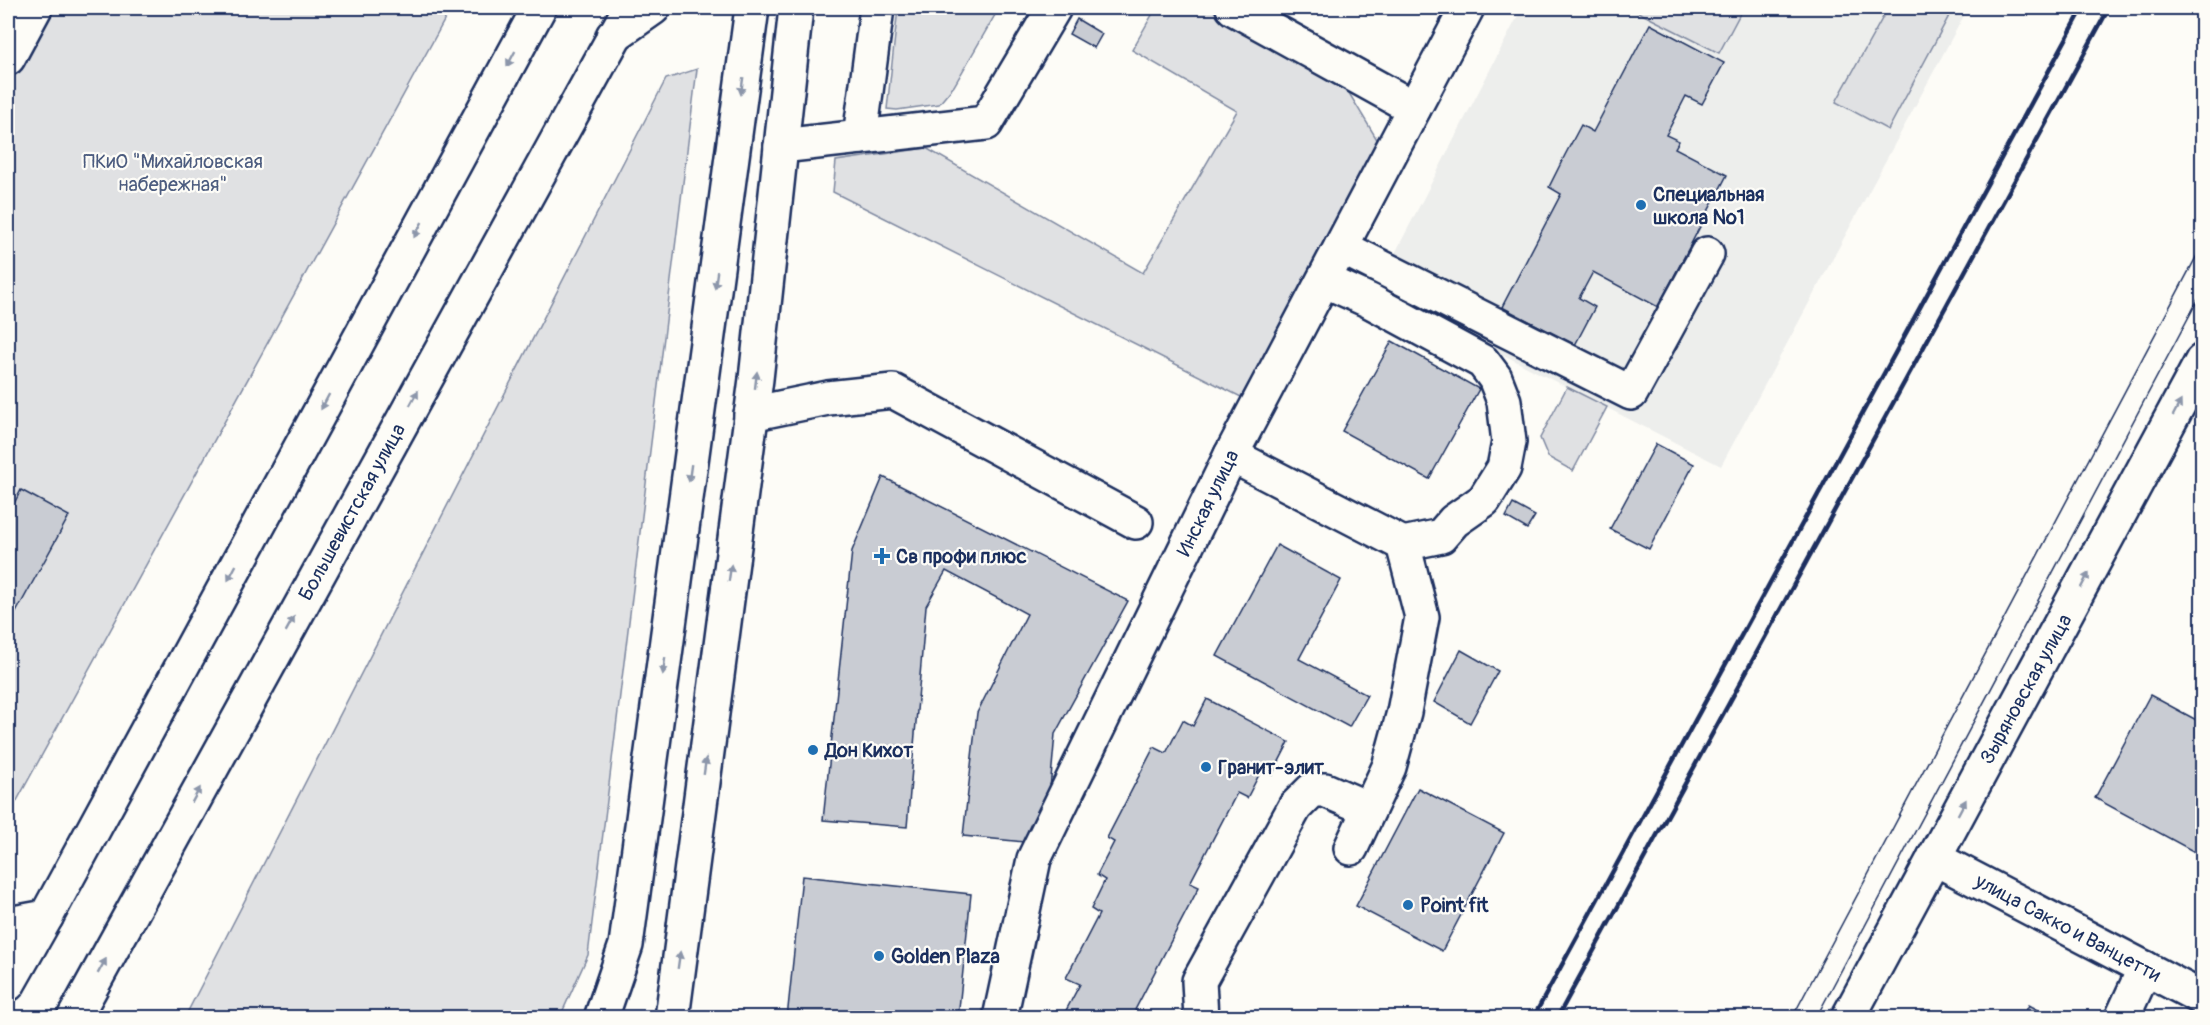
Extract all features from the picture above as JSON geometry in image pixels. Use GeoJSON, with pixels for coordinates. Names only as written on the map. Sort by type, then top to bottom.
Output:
{"type":"FeatureCollection","features":[{"type":"Feature","properties":{"kind":"main road"},"geometry":{"type":"LineString","coordinates":[[8,58],[35,8]]}},
{"type":"Feature","properties":{"kind":"main road"},"geometry":{"type":"LineString","coordinates":[[8,984],[539,8]]}},
{"type":"Feature","properties":{"kind":"main road","name":"Большевистская улица"},"geometry":{"type":"LineString","coordinates":[[74,1017],[630,8]]}},
{"type":"Feature","properties":{"kind":"main road"},"geometry":{"type":"LineString","coordinates":[[614,36],[654,8]]}},
{"type":"Feature","properties":{"kind":"main road"},"geometry":{"type":"LineString","coordinates":[[735,8],[748,46]]}},
{"type":"Feature","properties":{"kind":"main road"},"geometry":{"type":"LineString","coordinates":[[601,1017],[626,945],[752,8]]}},
{"type":"Feature","properties":{"kind":"main road"},"geometry":{"type":"LineString","coordinates":[[672,1017],[751,414],[796,8]]}},
{"type":"Feature","properties":{"kind":"main road"},"geometry":{"type":"LineString","coordinates":[[860,137],[877,8]]}},
{"type":"Feature","properties":{"kind":"main road"},"geometry":{"type":"LineString","coordinates":[[781,146],[986,123],[1054,8]]}},
{"type":"Feature","properties":{"kind":"main road"},"geometry":{"type":"LineString","coordinates":[[1233,8],[1414,108]]}},
{"type":"Feature","properties":{"kind":"main road","name":"Инская улица"},"geometry":{"type":"LineString","coordinates":[[1000,1017],[1034,859],[1231,455],[1467,8]]}},
{"type":"Feature","properties":{"kind":"main road"},"geometry":{"type":"LineString","coordinates":[[1341,247],[1631,393],[1707,254]]}},
{"type":"Feature","properties":{"kind":"main road"},"geometry":{"type":"LineString","coordinates":[[1231,455],[1402,544],[1441,536],[1454,521],[1484,500],[1504,468],[1509,442],[1504,401],[1495,378],[1483,362],[1370,301],[1324,280]]}},
{"type":"Feature","properties":{"kind":"main road","name":"Зыряновская улица"},"geometry":{"type":"LineString","coordinates":[[1848,1017],[2202,361]]}},
{"type":"Feature","properties":{"kind":"main road"},"geometry":{"type":"LineString","coordinates":[[751,414],[828,399],[893,392],[1136,522]]}},
{"type":"Feature","properties":{"kind":"main road"},"geometry":{"type":"LineString","coordinates":[[1351,848],[1389,767],[1404,712],[1422,617],[1402,544]]}},
{"type":"Feature","properties":{"kind":"main road"},"geometry":{"type":"LineString","coordinates":[[1201,1017],[1198,981],[1295,807],[1312,790],[1325,790],[1369,809]]}},
{"type":"Feature","properties":{"kind":"main road","name":"улица Сакко и Ванцетти"},"geometry":{"type":"LineString","coordinates":[[1934,858],[2202,998]]}},
{"type":"Feature","properties":{"kind":"main road"},"geometry":{"type":"LineString","coordinates":[[8,924],[46,917]]}},
{"type":"Feature","properties":{"kind":"main road"},"geometry":{"type":"LineString","coordinates":[[2122,1017],[2145,968]]}},
{"type":"Feature","properties":{"kind":"shaded area","name":"Специальная школа №1"},"geometry":{"type":"Polygon","coordinates":[[[1522,8],[1630,8],[1719,52],[1743,8],[1968,8],[1721,466],[1376,290],[1522,8]]]}},
{"type":"Feature","properties":{"kind":"green space","name":"ПКиО \"Михайловская набережная\""},"geometry":{"type":"Polygon","coordinates":[[[8,8],[451,8],[8,817],[8,8]]]}},
{"type":"Feature","properties":{"kind":"green space"},"geometry":{"type":"Polygon","coordinates":[[[898,8],[999,8],[954,86],[939,104],[897,110],[887,109],[898,8]]]}},
{"type":"Feature","properties":{"kind":"green space"},"geometry":{"type":"Polygon","coordinates":[[[1156,8],[1209,8],[1343,83],[1381,146],[1241,397],[833,192],[836,161],[926,148],[1143,273],[1237,111],[1132,50],[1156,8]]]}},
{"type":"Feature","properties":{"kind":"green space"},"geometry":{"type":"Polygon","coordinates":[[[1630,8],[1743,8],[1719,53],[1630,8]]]}},
{"type":"Feature","properties":{"kind":"green space"},"geometry":{"type":"Polygon","coordinates":[[[1888,8],[1943,8],[1951,12],[1888,130],[1836,102],[1888,8]]]}},
{"type":"Feature","properties":{"kind":"green space"},"geometry":{"type":"Polygon","coordinates":[[[697,69],[588,955],[560,1017],[185,1017],[666,79],[697,69]]]}},
{"type":"Feature","properties":{"kind":"green space"},"geometry":{"type":"Polygon","coordinates":[[[1567,387],[1607,407],[1573,471],[1548,457],[1540,438],[1567,387]]]}},
{"type":"Feature","properties":{"kind":"building"},"geometry":{"type":"Polygon","coordinates":[[[1077,19],[1102,34],[1094,48],[1069,34],[1077,19]]]}},
{"type":"Feature","properties":{"kind":"building"},"geometry":{"type":"Polygon","coordinates":[[[1650,24],[1724,63],[1702,104],[1686,96],[1666,135],[1679,141],[1675,148],[1727,175],[1658,307],[1593,272],[1579,298],[1595,307],[1575,345],[1502,307],[1561,194],[1549,187],[1565,155],[1581,125],[1593,132],[1650,24]]]}},
{"type":"Feature","properties":{"kind":"building"},"geometry":{"type":"Polygon","coordinates":[[[1392,341],[1479,389],[1429,479],[1342,431],[1392,341]]]}},
{"type":"Feature","properties":{"kind":"building"},"geometry":{"type":"Polygon","coordinates":[[[1656,444],[1694,464],[1649,549],[1610,529],[1656,444]]]}},
{"type":"Feature","properties":{"kind":"building"},"geometry":{"type":"Polygon","coordinates":[[[883,477],[1128,601],[1055,734],[1045,844],[963,836],[977,713],[1027,614],[946,571],[926,606],[907,827],[823,820],[852,551],[883,477]]]}},
{"type":"Feature","properties":{"kind":"building"},"geometry":{"type":"Polygon","coordinates":[[[21,490],[69,516],[8,627],[8,515],[21,490]]]}},
{"type":"Feature","properties":{"kind":"building"},"geometry":{"type":"Polygon","coordinates":[[[1513,504],[1535,516],[1527,529],[1506,517],[1513,504]]]}},
{"type":"Feature","properties":{"kind":"building"},"geometry":{"type":"Polygon","coordinates":[[[1277,545],[1341,580],[1299,659],[1367,695],[1349,727],[1217,656],[1277,545]]]}},
{"type":"Feature","properties":{"kind":"building"},"geometry":{"type":"Polygon","coordinates":[[[1461,650],[1498,671],[1470,723],[1434,702],[1461,650]]]}},
{"type":"Feature","properties":{"kind":"building"},"geometry":{"type":"Polygon","coordinates":[[[2150,695],[2202,723],[2202,856],[2095,798],[2150,695]]]}},
{"type":"Feature","properties":{"kind":"building"},"geometry":{"type":"Polygon","coordinates":[[[1207,699],[1289,742],[1272,775],[1262,769],[1247,798],[1237,793],[1190,883],[1199,887],[1135,1010],[1149,1018],[1062,1018],[1080,984],[1066,978],[1099,914],[1091,909],[1105,880],[1097,875],[1114,842],[1107,838],[1154,747],[1166,753],[1183,720],[1193,726],[1207,699]]]}},
{"type":"Feature","properties":{"kind":"building"},"geometry":{"type":"Polygon","coordinates":[[[1418,788],[1504,833],[1442,951],[1356,906],[1418,788]]]}},
{"type":"Feature","properties":{"kind":"building","name":"Golden Plaza"},"geometry":{"type":"Polygon","coordinates":[[[802,876],[971,894],[958,1018],[787,1018],[802,876]]]}},
{"type":"Feature","properties":{"kind":"building"},"geometry":{"type":"Polygon","coordinates":[[[2029,1005],[2053,1018],[2022,1018],[2029,1005]]]}},
{"type":"Feature","properties":{"kind":"tram line"},"geometry":{"type":"LineString","coordinates":[[1792,1018],[2202,246]]}},
{"type":"Feature","properties":{"kind":"tram line"},"geometry":{"type":"LineString","coordinates":[[1816,1018],[2202,292]]}},
{"type":"Feature","properties":{"kind":"railway"},"geometry":{"type":"LineString","coordinates":[[1533,1018],[2083,8]]}},
{"type":"Feature","properties":{"kind":"railway"},"geometry":{"type":"LineString","coordinates":[[1557,1018],[2109,8]]}},
{"type":"Feature","properties":{"kind":"place","name":"Специальная школа №1"},"geometry":{"type":"Point","coordinates":[1641,205]}},
{"type":"Feature","properties":{"kind":"place","name":"Св профи плюс"},"geometry":{"type":"Point","coordinates":[882,556]}},
{"type":"Feature","properties":{"kind":"place","name":"Дон Кихот"},"geometry":{"type":"Point","coordinates":[813,750]}},
{"type":"Feature","properties":{"kind":"place","name":"Гранит-элит"},"geometry":{"type":"Point","coordinates":[1206,767]}},
{"type":"Feature","properties":{"kind":"place","name":"Point fit"},"geometry":{"type":"Point","coordinates":[1408,905]}},
{"type":"Feature","properties":{"kind":"place","name":"Golden Plaza"},"geometry":{"type":"Point","coordinates":[879,956]}}]}
